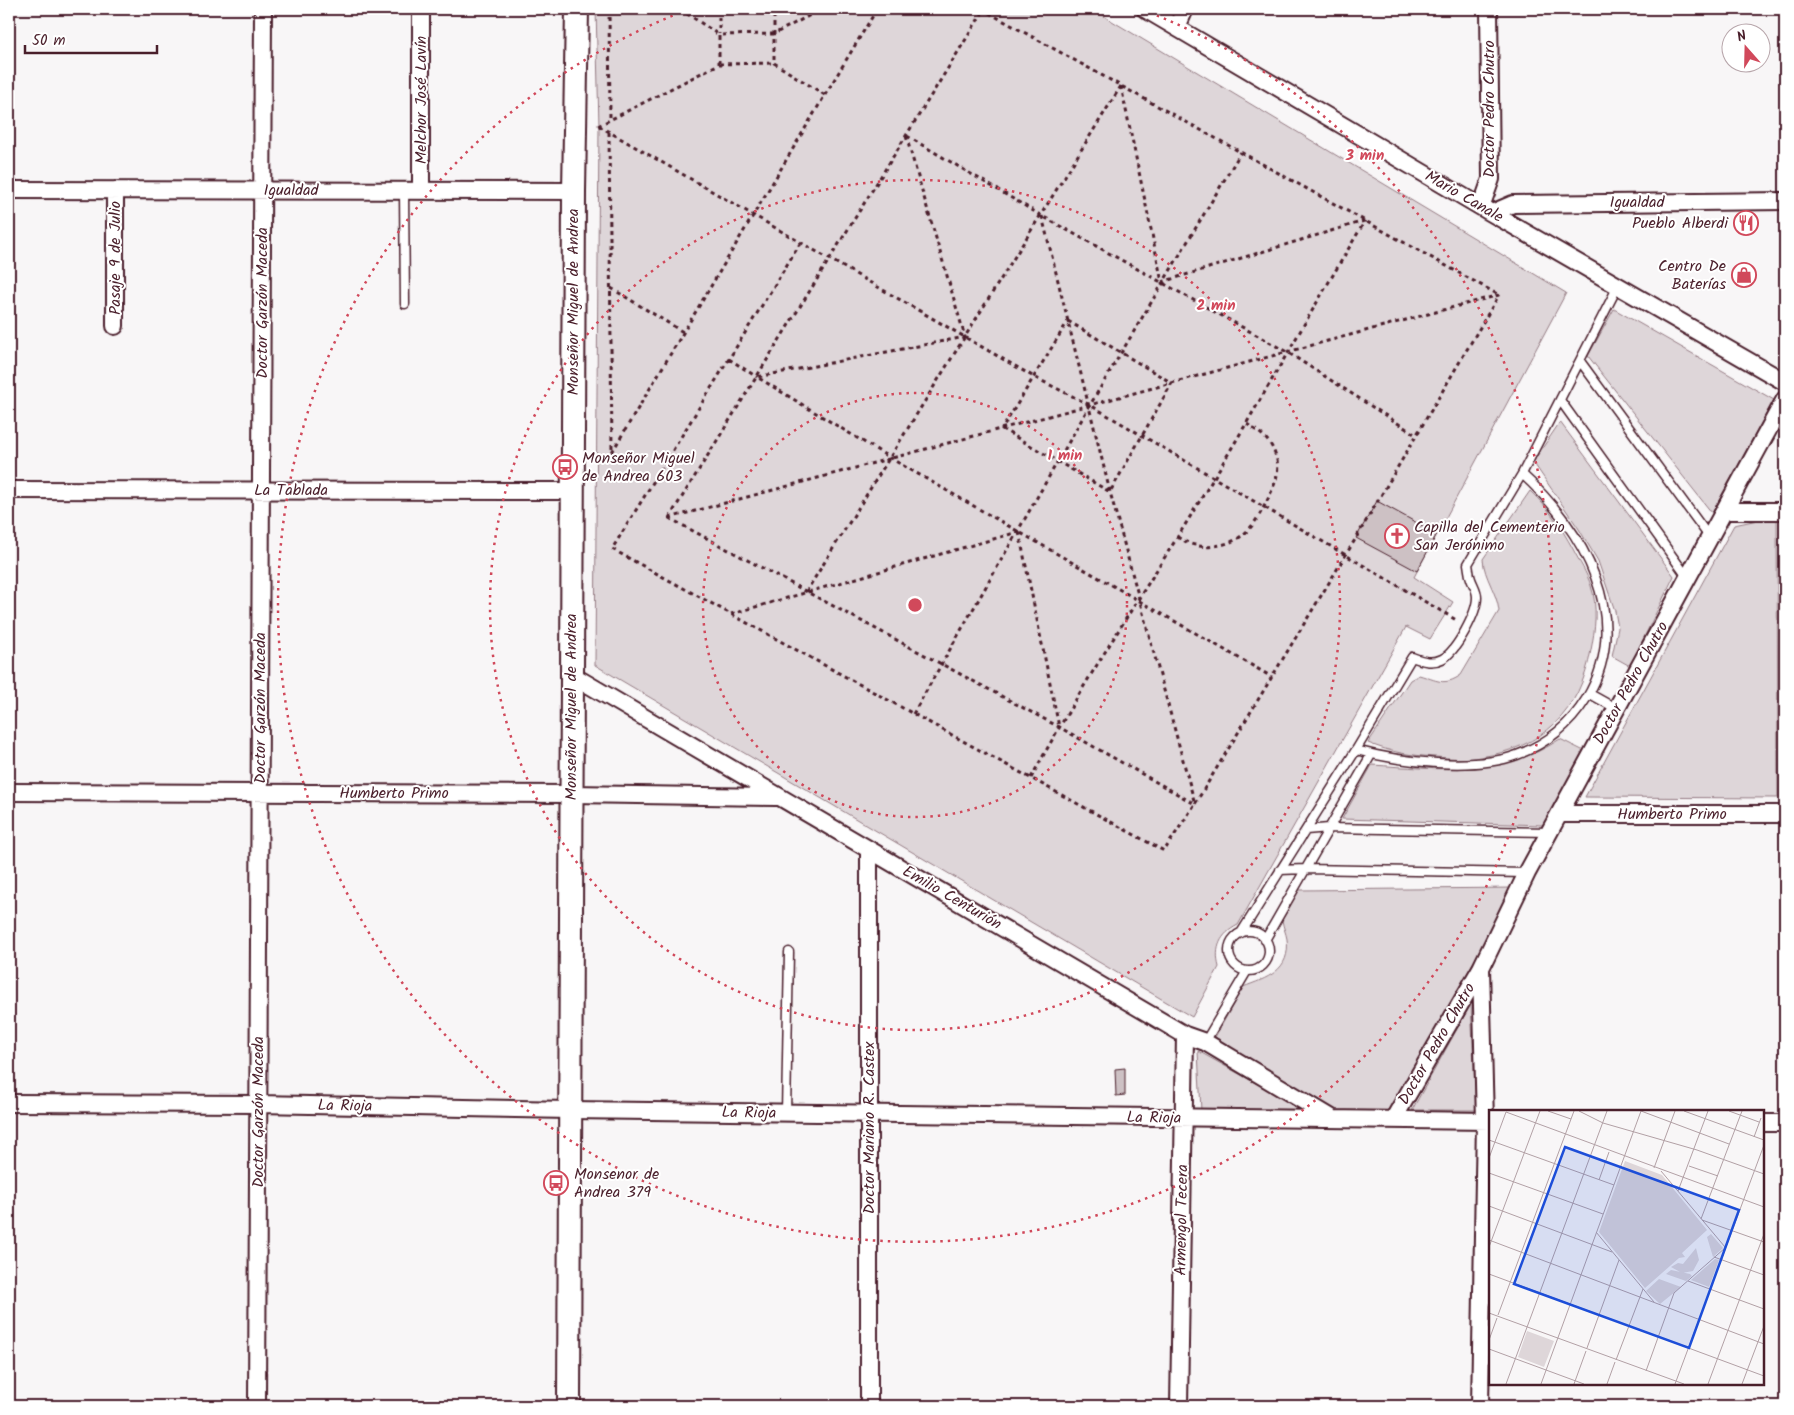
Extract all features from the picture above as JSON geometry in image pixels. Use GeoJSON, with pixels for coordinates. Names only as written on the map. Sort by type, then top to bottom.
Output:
{"type":"FeatureCollection","features":[{"type":"Feature","properties":{"kind":"main road","name":"Monseñor Miguel de Andrea"},"geometry":{"type":"LineString","coordinates":[[569,1406],[572,491],[576,9]]}},
{"type":"Feature","properties":{"kind":"street","name":"Doctor Garzón Maceda"},"geometry":{"type":"LineString","coordinates":[[257,1406],[263,9]]}},
{"type":"Feature","properties":{"kind":"street","name":"Melchor José Lavín"},"geometry":{"type":"LineString","coordinates":[[421,9],[421,190]]}},
{"type":"Feature","properties":{"kind":"street","name":"Mario Canale"},"geometry":{"type":"LineString","coordinates":[[1144,9],[1486,210],[1785,382]]}},
{"type":"Feature","properties":{"kind":"street"},"geometry":{"type":"LineString","coordinates":[[1176,27],[1185,9]]}},
{"type":"Feature","properties":{"kind":"street","name":"Doctor Pedro Chutro"},"geometry":{"type":"LineString","coordinates":[[1486,210],[1491,179],[1488,9]]}},
{"type":"Feature","properties":{"kind":"street","name":"Igualdad"},"geometry":{"type":"LineString","coordinates":[[9,190],[574,191]]}},
{"type":"Feature","properties":{"kind":"street","name":"Pasaje 9 de Julio"},"geometry":{"type":"LineString","coordinates":[[115,190],[116,326]]}},
{"type":"Feature","properties":{"kind":"street","name":"Igualdad"},"geometry":{"type":"LineString","coordinates":[[1486,210],[1513,204],[1785,201]]}},
{"type":"Feature","properties":{"kind":"street","name":"Doctor Pedro Chutro"},"geometry":{"type":"LineString","coordinates":[[1393,1120],[1481,968],[1527,873],[1785,399]]}},
{"type":"Feature","properties":{"kind":"street","name":"La Tablada"},"geometry":{"type":"LineString","coordinates":[[9,490],[572,491]]}},
{"type":"Feature","properties":{"kind":"street"},"geometry":{"type":"LineString","coordinates":[[1725,511],[1785,511]]}},
{"type":"Feature","properties":{"kind":"street","name":"Emilio Centurión"},"geometry":{"type":"LineString","coordinates":[[572,675],[1185,1034],[1205,1042],[1334,1120]]}},
{"type":"Feature","properties":{"kind":"street","name":"Humberto Primo"},"geometry":{"type":"LineString","coordinates":[[9,792],[571,794],[778,797]]}},
{"type":"Feature","properties":{"kind":"street","name":"Humberto Primo"},"geometry":{"type":"LineString","coordinates":[[1560,814],[1785,814]]}},
{"type":"Feature","properties":{"kind":"street","name":"Doctor Mariano R. Castex"},"geometry":{"type":"LineString","coordinates":[[869,850],[869,1406]]}},
{"type":"Feature","properties":{"kind":"street","name":"Doctor Pedro Chutro"},"geometry":{"type":"LineString","coordinates":[[1480,1406],[1488,1121],[1481,968]]}},
{"type":"Feature","properties":{"kind":"street","name":"Armengol Tecera"},"geometry":{"type":"LineString","coordinates":[[1179,1406],[1185,1034]]}},
{"type":"Feature","properties":{"kind":"street","name":"La Rioja"},"geometry":{"type":"LineString","coordinates":[[9,1103],[258,1104],[786,1113],[1488,1121]]}},
{"type":"Feature","properties":{"kind":"street"},"geometry":{"type":"LineString","coordinates":[[1764,1123],[1785,1123]]}},
{"type":"Feature","properties":{"kind":"lane"},"geometry":{"type":"LineString","coordinates":[[404,190],[404,304]]}},
{"type":"Feature","properties":{"kind":"lane"},"geometry":{"type":"LineString","coordinates":[[1241,933],[1254,932],[1265,940],[1269,952],[1268,958],[1259,968],[1247,971],[1235,966],[1229,955],[1231,942],[1241,933],[1412,657],[1432,662],[1442,660],[1451,653],[1467,626],[1472,617],[1477,596],[1468,564],[1522,474],[1618,286]]}},
{"type":"Feature","properties":{"kind":"lane"},"geometry":{"type":"LineString","coordinates":[[1580,362],[1710,538]]}},
{"type":"Feature","properties":{"kind":"lane"},"geometry":{"type":"LineString","coordinates":[[1560,400],[1688,578]]}},
{"type":"Feature","properties":{"kind":"lane"},"geometry":{"type":"LineString","coordinates":[[1356,750],[1423,762],[1444,763],[1489,762],[1516,756],[1540,745],[1562,729],[1580,709],[1590,694],[1603,661],[1606,635],[1605,608],[1598,582],[1575,535],[1544,495],[1522,474]]}},
{"type":"Feature","properties":{"kind":"lane"},"geometry":{"type":"LineString","coordinates":[[1590,694],[1617,709]]}},
{"type":"Feature","properties":{"kind":"lane"},"geometry":{"type":"LineString","coordinates":[[1265,940],[1371,754]]}},
{"type":"Feature","properties":{"kind":"lane"},"geometry":{"type":"LineString","coordinates":[[1306,830],[1329,828],[1550,832]]}},
{"type":"Feature","properties":{"kind":"lane"},"geometry":{"type":"LineString","coordinates":[[1280,870],[1527,873]]}},
{"type":"Feature","properties":{"kind":"lane"},"geometry":{"type":"LineString","coordinates":[[786,1113],[789,952]]}},
{"type":"Feature","properties":{"kind":"lane"},"geometry":{"type":"LineString","coordinates":[[1205,1042],[1247,971]]}},
{"type":"Feature","properties":{"kind":"path"},"geometry":{"type":"LineString","coordinates":[[609,9],[610,120]]}},
{"type":"Feature","properties":{"kind":"path"},"geometry":{"type":"LineString","coordinates":[[680,9],[720,35],[774,34],[822,9]]}},
{"type":"Feature","properties":{"kind":"path"},"geometry":{"type":"LineString","coordinates":[[719,9],[719,64]]}},
{"type":"Feature","properties":{"kind":"path"},"geometry":{"type":"LineString","coordinates":[[774,9],[774,63]]}},
{"type":"Feature","properties":{"kind":"path"},"geometry":{"type":"LineString","coordinates":[[610,132],[612,452],[877,9]]}},
{"type":"Feature","properties":{"kind":"path"},"geometry":{"type":"LineString","coordinates":[[669,518],[983,9],[1499,295]]}},
{"type":"Feature","properties":{"kind":"path"},"geometry":{"type":"LineString","coordinates":[[824,95],[774,63],[719,64],[598,126],[1034,377],[1090,405],[1467,626]]}},
{"type":"Feature","properties":{"kind":"path"},"geometry":{"type":"LineString","coordinates":[[806,592],[1042,216],[1121,86]]}},
{"type":"Feature","properties":{"kind":"path"},"geometry":{"type":"LineString","coordinates":[[1121,86],[1162,282]]}},
{"type":"Feature","properties":{"kind":"path"},"geometry":{"type":"LineString","coordinates":[[906,136],[1042,216],[1287,352],[1416,435]]}},
{"type":"Feature","properties":{"kind":"path"},"geometry":{"type":"LineString","coordinates":[[906,136],[966,337]]}},
{"type":"Feature","properties":{"kind":"path"},"geometry":{"type":"LineString","coordinates":[[913,714],[1019,532],[1090,405],[1241,152]]}},
{"type":"Feature","properties":{"kind":"path"},"geometry":{"type":"LineString","coordinates":[[1042,216],[1110,492],[1195,804]]}},
{"type":"Feature","properties":{"kind":"path"},"geometry":{"type":"LineString","coordinates":[[1162,282],[1365,221]]}},
{"type":"Feature","properties":{"kind":"path"},"geometry":{"type":"LineString","coordinates":[[1031,778],[1058,727],[1139,600],[1247,424],[1287,352],[1365,221]]}},
{"type":"Feature","properties":{"kind":"path"},"geometry":{"type":"LineString","coordinates":[[801,242],[612,549],[1164,851],[1272,678],[1499,295]]}},
{"type":"Feature","properties":{"kind":"path"},"geometry":{"type":"LineString","coordinates":[[611,288],[683,332]]}},
{"type":"Feature","properties":{"kind":"path"},"geometry":{"type":"LineString","coordinates":[[669,518],[1499,295]]}},
{"type":"Feature","properties":{"kind":"path"},"geometry":{"type":"LineString","coordinates":[[1068,320],[1172,383]]}},
{"type":"Feature","properties":{"kind":"path"},"geometry":{"type":"LineString","coordinates":[[1002,429],[1068,320]]}},
{"type":"Feature","properties":{"kind":"path"},"geometry":{"type":"LineString","coordinates":[[757,376],[966,337]]}},
{"type":"Feature","properties":{"kind":"path"},"geometry":{"type":"LineString","coordinates":[[729,359],[890,458],[1272,678]]}},
{"type":"Feature","properties":{"kind":"path"},"geometry":{"type":"LineString","coordinates":[[1110,492],[1172,383]]}},
{"type":"Feature","properties":{"kind":"path"},"geometry":{"type":"LineString","coordinates":[[1178,537],[1194,545],[1206,547],[1221,546],[1234,542],[1246,533],[1264,507],[1275,485],[1278,464],[1272,445],[1265,437],[1247,424]]}},
{"type":"Feature","properties":{"kind":"path"},"geometry":{"type":"LineString","coordinates":[[1002,429],[1110,492]]}},
{"type":"Feature","properties":{"kind":"path"},"geometry":{"type":"LineString","coordinates":[[669,518],[1058,727],[1195,804]]}},
{"type":"Feature","properties":{"kind":"path"},"geometry":{"type":"LineString","coordinates":[[731,614],[1019,532]]}},
{"type":"Feature","properties":{"kind":"path"},"geometry":{"type":"LineString","coordinates":[[1019,532],[1058,727]]}},
{"type":"Feature","properties":{"kind":"shaded area"},"geometry":{"type":"Polygon","coordinates":[[[596,9],[1092,9],[1566,293],[1414,577],[1453,602],[1430,639],[1406,627],[1238,925],[1227,933],[1220,942],[1217,954],[1219,967],[1192,1017],[595,665],[599,126],[596,9]]]}},
{"type":"Feature","properties":{"kind":"shaded area"},"geometry":{"type":"Polygon","coordinates":[[[1614,309],[1774,400],[1712,513],[1588,356],[1614,309]]]}},
{"type":"Feature","properties":{"kind":"shaded area"},"geometry":{"type":"Polygon","coordinates":[[[1560,422],[1674,576],[1630,666],[1612,656],[1618,628],[1615,611],[1598,561],[1579,529],[1533,462],[1560,422]]]}},
{"type":"Feature","properties":{"kind":"shaded area"},"geometry":{"type":"Polygon","coordinates":[[[1530,491],[1537,497],[1564,533],[1585,572],[1595,602],[1594,634],[1586,672],[1578,692],[1568,709],[1540,736],[1502,752],[1480,757],[1458,758],[1417,755],[1393,751],[1368,743],[1410,680],[1419,675],[1445,682],[1461,675],[1499,611],[1483,559],[1530,491]]]}},
{"type":"Feature","properties":{"kind":"shaded area"},"geometry":{"type":"Polygon","coordinates":[[[1777,516],[1778,798],[1585,797],[1734,525],[1777,516]]]}},
{"type":"Feature","properties":{"kind":"shaded area"},"geometry":{"type":"Polygon","coordinates":[[[1560,739],[1584,751],[1543,825],[1342,819],[1372,765],[1446,769],[1493,765],[1516,760],[1560,739]]]}},
{"type":"Feature","properties":{"kind":"shaded area"},"geometry":{"type":"Polygon","coordinates":[[[1515,888],[1389,1113],[1336,1113],[1215,1037],[1243,987],[1276,972],[1285,959],[1287,939],[1282,920],[1299,890],[1515,888]]]}},
{"type":"Feature","properties":{"kind":"shaded area"},"geometry":{"type":"Polygon","coordinates":[[[1471,1004],[1476,1110],[1412,1110],[1471,1004]]]}},
{"type":"Feature","properties":{"kind":"shaded area"},"geometry":{"type":"Polygon","coordinates":[[[1198,1051],[1306,1111],[1201,1111],[1198,1051]]]}},
{"type":"Feature","properties":{"kind":"building","name":"Capilla del Cementerio San Jerónimo"},"geometry":{"type":"Polygon","coordinates":[[[1377,501],[1437,534],[1417,571],[1356,538],[1377,501]]]}},
{"type":"Feature","properties":{"kind":"building"},"geometry":{"type":"Polygon","coordinates":[[[9,755],[11,755],[11,785],[9,785],[9,755]]]}},
{"type":"Feature","properties":{"kind":"building"},"geometry":{"type":"Polygon","coordinates":[[[1125,1068],[1125,1095],[1116,1096],[1115,1069],[1125,1068]]]}},
{"type":"Feature","properties":{"kind":"place","name":"Pueblo Alberdi"},"geometry":{"type":"Point","coordinates":[1746,223]}},
{"type":"Feature","properties":{"kind":"place","name":"Centro De Baterías"},"geometry":{"type":"Point","coordinates":[1744,275]}},
{"type":"Feature","properties":{"kind":"place","name":"Monseñor Miguel de Andrea 603"},"geometry":{"type":"Point","coordinates":[565,467]}},
{"type":"Feature","properties":{"kind":"place","name":"Capilla del Cementerio San Jerónimo"},"geometry":{"type":"Point","coordinates":[1397,536]}},
{"type":"Feature","properties":{"kind":"place","name":"Monsenor de Andrea 379"},"geometry":{"type":"Point","coordinates":[556,1183]}}]}
